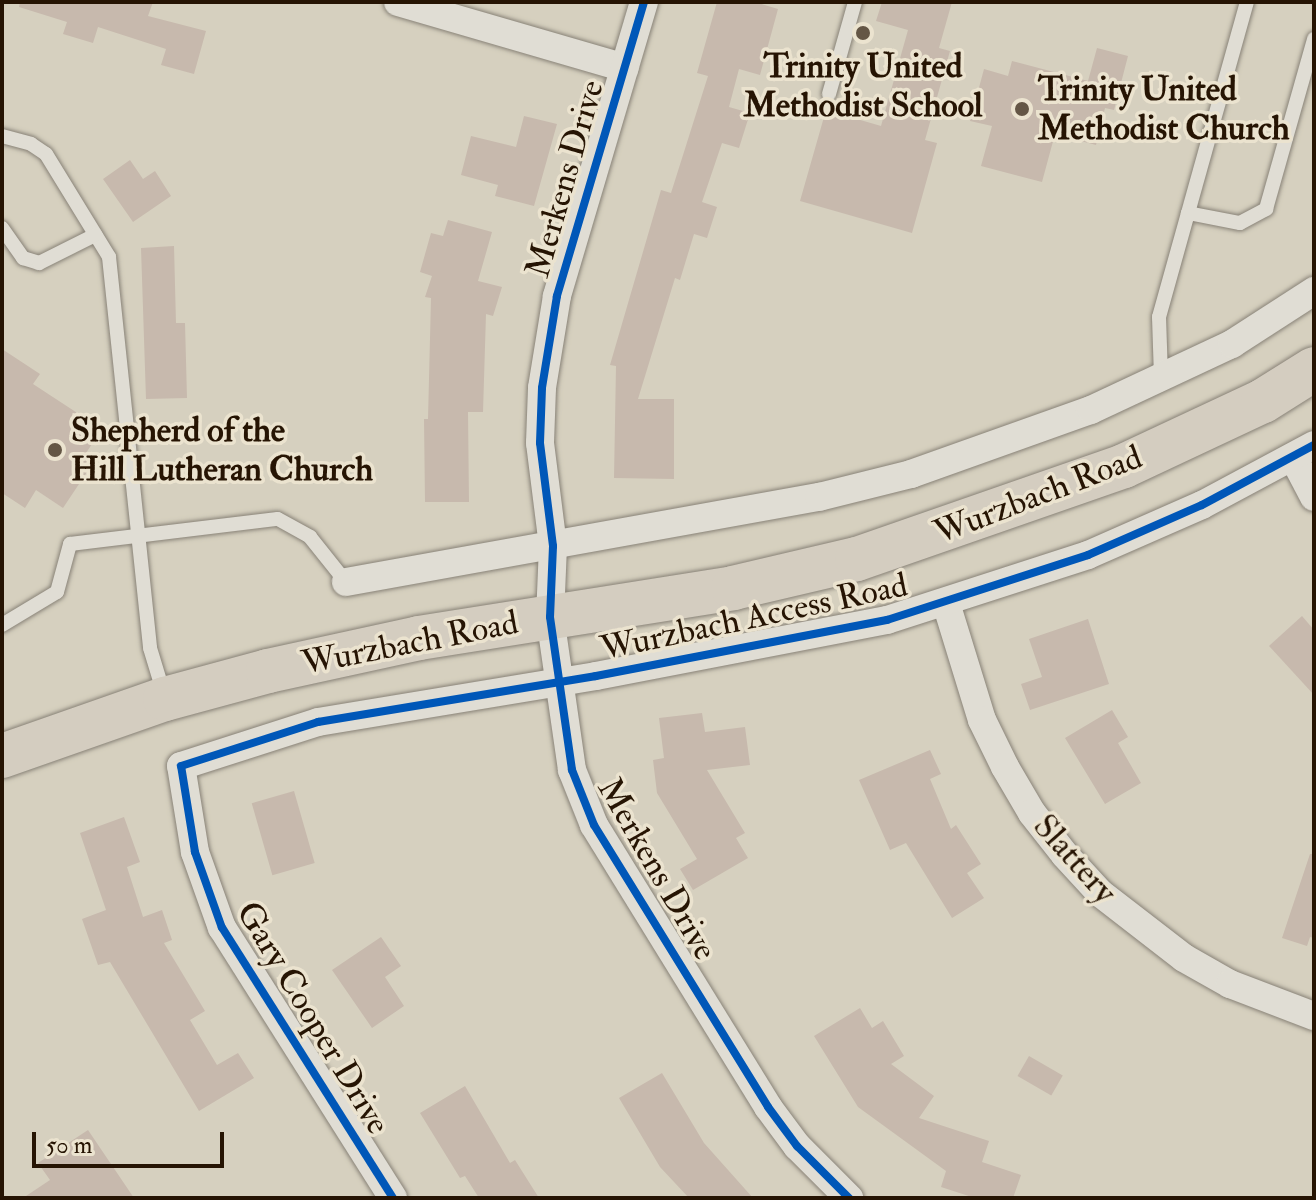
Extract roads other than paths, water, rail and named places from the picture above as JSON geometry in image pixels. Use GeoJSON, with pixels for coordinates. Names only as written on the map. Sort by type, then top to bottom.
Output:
{"type":"FeatureCollection","features":[{"type":"Feature","properties":{"kind":"main road","name":"Wurzbach Road"},"geometry":{"type":"LineString","coordinates":[[2,756],[165,699],[419,638],[733,588],[857,559],[934,535],[1124,466],[1263,401],[1314,369]]}},
{"type":"Feature","properties":{"kind":"street"},"geometry":{"type":"LineString","coordinates":[[398,2],[625,68]]}},
{"type":"Feature","properties":{"kind":"street","name":"Merkens Drive"},"geometry":{"type":"LineString","coordinates":[[644,2],[557,296],[542,388],[540,443],[553,546],[550,617],[572,770],[594,825],[768,1107],[797,1146],[849,1198]]}},
{"type":"Feature","properties":{"kind":"street"},"geometry":{"type":"LineString","coordinates":[[346,582],[819,497],[911,474],[1091,410],[1232,344],[1314,291]]}},
{"type":"Feature","properties":{"kind":"street"},"geometry":{"type":"LineString","coordinates":[[1304,451],[1314,497]]}},
{"type":"Feature","properties":{"kind":"street","name":"Wurzbach Access Road"},"geometry":{"type":"LineString","coordinates":[[181,766],[318,722],[559,682],[887,620],[1088,555],[1202,505],[1304,451]]}},
{"type":"Feature","properties":{"kind":"street","name":"Slattery"},"geometry":{"type":"LineString","coordinates":[[946,603],[969,683],[994,744],[1032,813],[1065,855],[1100,893],[1184,958],[1230,984],[1314,1016]]}},
{"type":"Feature","properties":{"kind":"street","name":"Gary Cooper Drive"},"geometry":{"type":"LineString","coordinates":[[181,766],[195,852],[222,928],[393,1198]]}},
{"type":"Feature","properties":{"kind":"lane"},"geometry":{"type":"LineString","coordinates":[[829,94],[855,2]]}},
{"type":"Feature","properties":{"kind":"lane"},"geometry":{"type":"LineString","coordinates":[[1161,377],[1159,317],[1247,2]]}},
{"type":"Feature","properties":{"kind":"lane"},"geometry":{"type":"LineString","coordinates":[[1188,213],[1240,223],[1266,209],[1314,39]]}},
{"type":"Feature","properties":{"kind":"lane"},"geometry":{"type":"LineString","coordinates":[[2,136],[31,144],[46,154],[109,257],[150,648],[165,699]]}},
{"type":"Feature","properties":{"kind":"lane"},"geometry":{"type":"LineString","coordinates":[[2,228],[23,258],[39,263],[95,235]]}},
{"type":"Feature","properties":{"kind":"lane"},"geometry":{"type":"LineString","coordinates":[[2,625],[57,592],[70,544],[278,519],[310,537],[346,582]]}},
{"type":"Feature","properties":{"kind":"place","name":"Trinity United Methodist School"},"geometry":{"type":"Point","coordinates":[863,33]}},
{"type":"Feature","properties":{"kind":"place","name":"Trinity United Methodist Church"},"geometry":{"type":"Point","coordinates":[1022,109]}},
{"type":"Feature","properties":{"kind":"place","name":"Shepherd of the Hill Lutheran Church"},"geometry":{"type":"Point","coordinates":[55,450]}}]}
